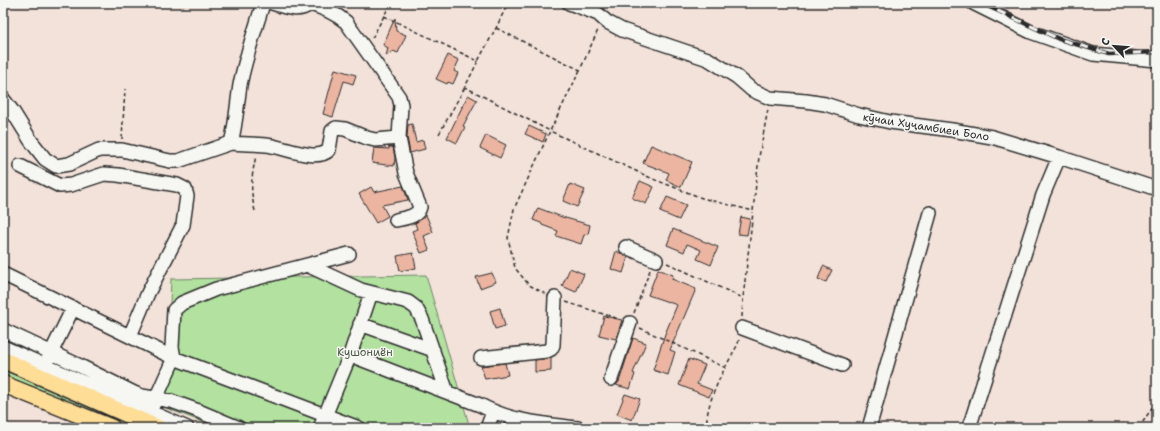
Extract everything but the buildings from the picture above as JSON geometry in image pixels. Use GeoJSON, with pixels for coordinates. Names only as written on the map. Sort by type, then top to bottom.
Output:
{"type":"FeatureCollection","features":[{"type":"Feature","properties":{"kind":"main road"},"geometry":{"type":"LineString","coordinates":[[3,360],[158,428]]}},
{"type":"Feature","properties":{"kind":"main road"},"geometry":{"type":"LineString","coordinates":[[3,384],[107,427]]}},
{"type":"Feature","properties":{"kind":"street","name":"кӯчаи Хуҷамбиеи Боло"},"geometry":{"type":"LineString","coordinates":[[569,3],[593,12],[622,30],[708,59],[737,76],[752,90],[770,98],[825,104],[858,115],[890,122],[992,137],[1157,189]]}},
{"type":"Feature","properties":{"kind":"street"},"geometry":{"type":"LineString","coordinates":[[973,3],[1031,32],[1093,54],[1157,60]]}},
{"type":"Feature","properties":{"kind":"street"},"geometry":{"type":"LineString","coordinates":[[231,143],[236,127],[240,84],[250,48],[266,4],[292,9],[300,9],[310,4],[324,8],[346,22],[399,97],[401,105],[398,138],[406,173],[420,207],[419,212],[415,215],[396,220]]}},
{"type":"Feature","properties":{"kind":"street"},"geometry":{"type":"LineString","coordinates":[[3,99],[45,159],[56,166],[69,164],[99,150],[122,150],[170,161],[178,160],[231,143],[266,145],[312,155],[323,154],[329,150],[332,131],[336,128],[345,129],[376,140],[398,138]]}},
{"type":"Feature","properties":{"kind":"street"},"geometry":{"type":"LineString","coordinates":[[969,428],[1043,195],[1059,157]]}},
{"type":"Feature","properties":{"kind":"street"},"geometry":{"type":"LineString","coordinates":[[20,166],[60,186],[71,185],[104,174],[111,174],[177,185],[185,189],[187,196],[183,225],[151,287],[130,336]]}},
{"type":"Feature","properties":{"kind":"street"},"geometry":{"type":"LineString","coordinates":[[869,428],[930,213]]}},
{"type":"Feature","properties":{"kind":"street"},"geometry":{"type":"LineString","coordinates":[[626,247],[656,260]]}},
{"type":"Feature","properties":{"kind":"street"},"geometry":{"type":"LineString","coordinates":[[150,412],[174,358],[172,347],[174,310],[182,302],[216,289],[349,254]]}},
{"type":"Feature","properties":{"kind":"street"},"geometry":{"type":"LineString","coordinates":[[307,265],[361,290],[408,302],[416,308],[422,319],[447,392]]}},
{"type":"Feature","properties":{"kind":"street"},"geometry":{"type":"LineString","coordinates":[[3,274],[174,358],[359,428]]}},
{"type":"Feature","properties":{"kind":"street"},"geometry":{"type":"LineString","coordinates":[[320,428],[350,355],[371,293]]}},
{"type":"Feature","properties":{"kind":"street"},"geometry":{"type":"LineString","coordinates":[[481,358],[547,351],[551,349],[553,345],[555,298]]}},
{"type":"Feature","properties":{"kind":"street"},"geometry":{"type":"LineString","coordinates":[[44,366],[52,353],[72,308]]}},
{"type":"Feature","properties":{"kind":"street"},"geometry":{"type":"LineString","coordinates":[[611,379],[630,323]]}},
{"type":"Feature","properties":{"kind":"street"},"geometry":{"type":"LineString","coordinates":[[360,324],[433,350]]}},
{"type":"Feature","properties":{"kind":"street"},"geometry":{"type":"LineString","coordinates":[[742,328],[842,365]]}},
{"type":"Feature","properties":{"kind":"street"},"geometry":{"type":"LineString","coordinates":[[3,330],[134,393],[142,396],[171,401],[237,428]]}},
{"type":"Feature","properties":{"kind":"street"},"geometry":{"type":"LineString","coordinates":[[3,347],[187,428]]}},
{"type":"Feature","properties":{"kind":"street"},"geometry":{"type":"LineString","coordinates":[[350,355],[480,405],[493,412],[519,420],[578,428]]}},
{"type":"Feature","properties":{"kind":"street"},"geometry":{"type":"LineString","coordinates":[[487,428],[493,412]]}},
{"type":"Feature","properties":{"kind":"path"},"geometry":{"type":"LineString","coordinates":[[365,49],[391,3]]}},
{"type":"Feature","properties":{"kind":"path"},"geometry":{"type":"LineString","coordinates":[[438,134],[465,87],[508,3]]}},
{"type":"Feature","properties":{"kind":"path"},"geometry":{"type":"LineString","coordinates":[[384,16],[478,61]]}},
{"type":"Feature","properties":{"kind":"path"},"geometry":{"type":"LineString","coordinates":[[603,19],[514,209],[508,238],[515,268],[529,286],[550,297],[630,323],[726,368]]}},
{"type":"Feature","properties":{"kind":"path"},"geometry":{"type":"LineString","coordinates":[[496,28],[580,70]]}},
{"type":"Feature","properties":{"kind":"path"},"geometry":{"type":"LineString","coordinates":[[465,87],[550,130],[653,179],[702,198],[753,211],[759,157],[770,98]]}},
{"type":"Feature","properties":{"kind":"path"},"geometry":{"type":"LineString","coordinates":[[122,150],[125,89]]}},
{"type":"Feature","properties":{"kind":"path"},"geometry":{"type":"LineString","coordinates":[[255,212],[251,179],[258,145]]}},
{"type":"Feature","properties":{"kind":"path"},"geometry":{"type":"LineString","coordinates":[[630,323],[656,260],[661,260],[743,298]]}},
{"type":"Feature","properties":{"kind":"path"},"geometry":{"type":"LineString","coordinates":[[1139,428],[1157,400]]}},
{"type":"Feature","properties":{"kind":"green space","name":"Кушониён"},"geometry":{"type":"Polygon","coordinates":[[[426,275],[470,428],[218,428],[166,408],[171,279],[426,275]]]}},
{"type":"Feature","properties":{"kind":"green space"},"geometry":{"type":"Polygon","coordinates":[[[3,363],[149,428],[109,428],[3,382],[3,363]]]}},
{"type":"Feature","properties":{"kind":"railway"},"geometry":{"type":"LineString","coordinates":[[981,3],[1059,39],[1109,54],[1157,52]]}}]}
